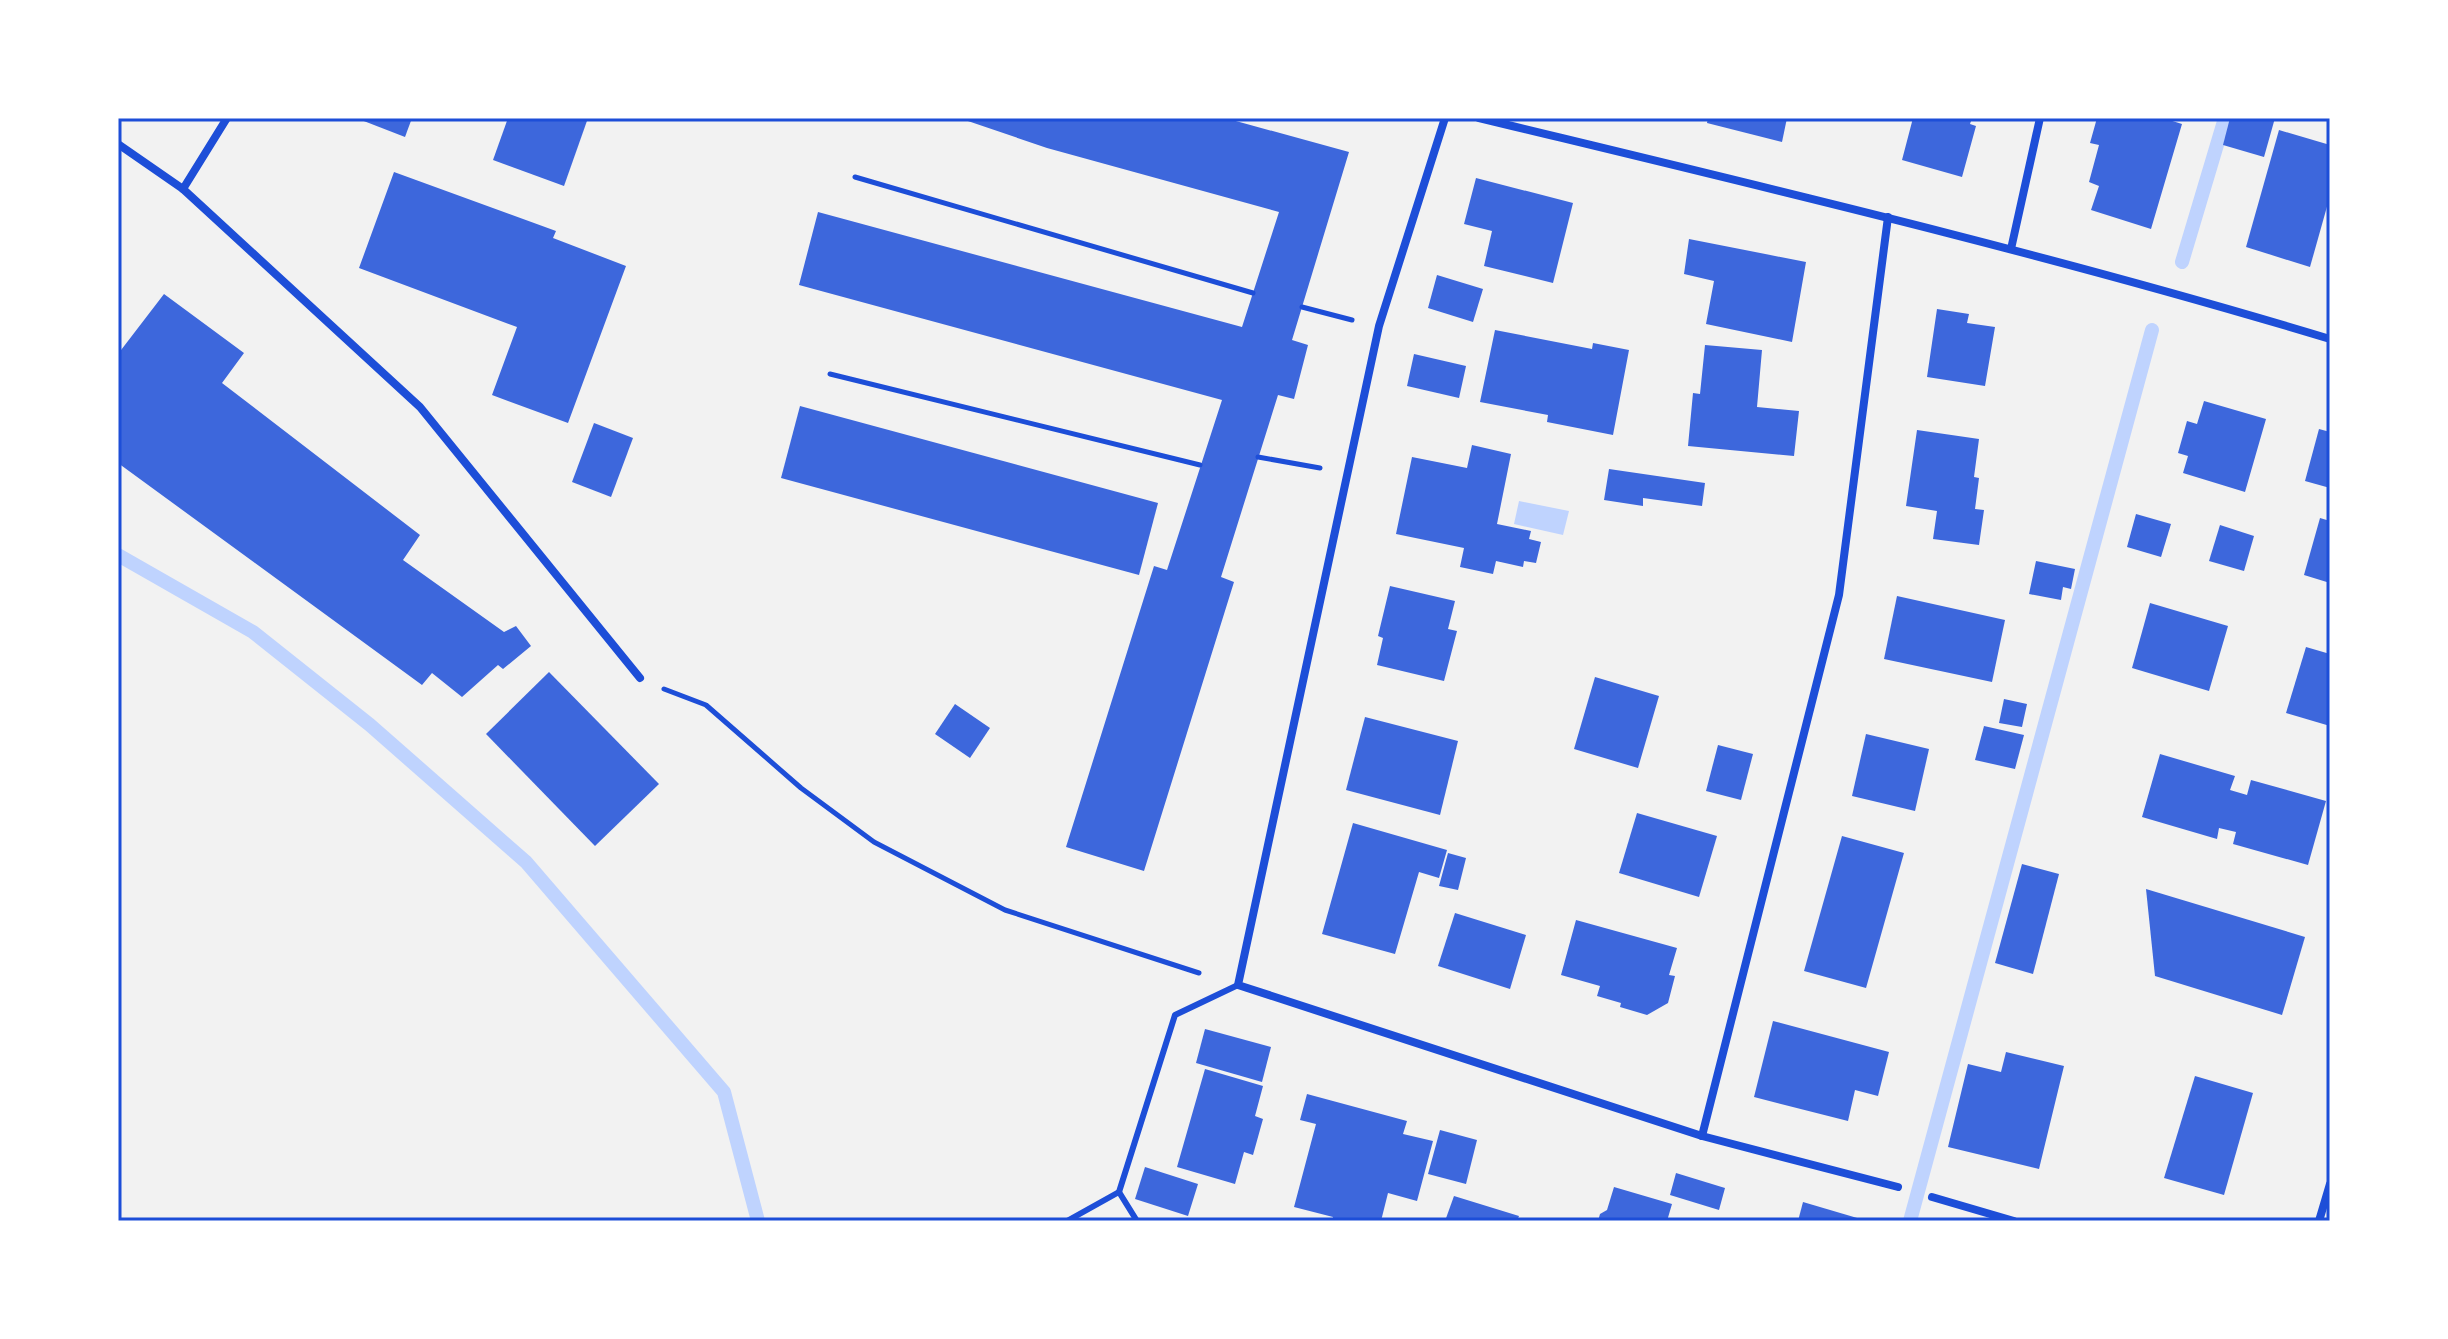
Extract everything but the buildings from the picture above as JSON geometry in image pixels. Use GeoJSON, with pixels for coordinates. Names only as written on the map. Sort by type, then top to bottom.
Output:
{"type":"FeatureCollection","features":[{"type":"Feature","properties":{"kind":"street"},"geometry":{"type":"LineString","coordinates":[[183,189],[227,118]]}},
{"type":"Feature","properties":{"kind":"street"},"geometry":{"type":"LineString","coordinates":[[1445,118],[1379,326],[1238,985],[1702,1136],[1898,1187]]}},
{"type":"Feature","properties":{"kind":"street"},"geometry":{"type":"LineString","coordinates":[[1479,118],[1888,217],[2208,302],[2330,339]]}},
{"type":"Feature","properties":{"kind":"street"},"geometry":{"type":"LineString","coordinates":[[2011,249],[2040,118]]}},
{"type":"Feature","properties":{"kind":"street"},"geometry":{"type":"LineString","coordinates":[[118,144],[183,189],[420,407],[640,678]]}},
{"type":"Feature","properties":{"kind":"street"},"geometry":{"type":"LineString","coordinates":[[1702,1136],[1839,595],[1888,217]]}},
{"type":"Feature","properties":{"kind":"street"},"geometry":{"type":"LineString","coordinates":[[2319,1221],[2330,1184]]}},
{"type":"Feature","properties":{"kind":"street"},"geometry":{"type":"LineString","coordinates":[[1932,1197],[2014,1221]]}},
{"type":"Feature","properties":{"kind":"lane"},"geometry":{"type":"LineString","coordinates":[[1067,1221],[1119,1192],[1175,1015],[1238,985]]}},
{"type":"Feature","properties":{"kind":"lane"},"geometry":{"type":"LineString","coordinates":[[1119,1192],[1137,1221]]}},
{"type":"Feature","properties":{"kind":"path"},"geometry":{"type":"LineString","coordinates":[[855,177],[1253,293]]}},
{"type":"Feature","properties":{"kind":"path"},"geometry":{"type":"LineString","coordinates":[[1302,307],[1379,326]]}},
{"type":"Feature","properties":{"kind":"path"},"geometry":{"type":"LineString","coordinates":[[830,374],[1200,465]]}},
{"type":"Feature","properties":{"kind":"path"},"geometry":{"type":"LineString","coordinates":[[1258,457],[1347,473]]}},
{"type":"Feature","properties":{"kind":"path"},"geometry":{"type":"LineString","coordinates":[[656,687],[706,705],[801,788],[874,842],[1005,910],[1238,985]]}},
{"type":"Feature","properties":{"kind":"water"},"geometry":{"type":"Polygon","coordinates":[[[1519,501],[1569,511],[1563,535],[1514,524],[1519,501]]]}},
{"type":"Feature","properties":{"kind":"waterway"},"geometry":{"type":"LineString","coordinates":[[2182,262],[2225,118]]}},
{"type":"Feature","properties":{"kind":"waterway"},"geometry":{"type":"LineString","coordinates":[[1910,1221],[2152,330]]}},
{"type":"Feature","properties":{"kind":"waterway"},"geometry":{"type":"LineString","coordinates":[[118,555],[253,632],[370,725],[526,862],[724,1092],[758,1221]]}}]}
